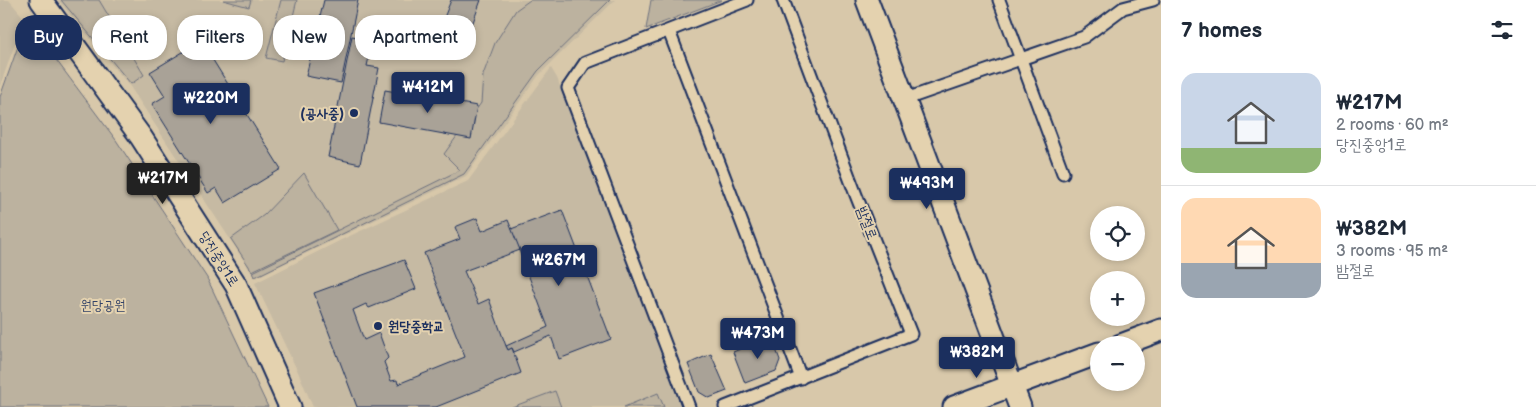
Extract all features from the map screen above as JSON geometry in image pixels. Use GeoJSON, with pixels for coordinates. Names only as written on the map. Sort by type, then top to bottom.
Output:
{"type":"FeatureCollection","features":[{"type":"Feature","properties":{"kind":"street","name":"당진중앙1로"},"geometry":{"type":"LineString","coordinates":[[41,0],[141,138],[236,284],[290,407]]}},
{"type":"Feature","properties":{"kind":"street"},"geometry":{"type":"LineString","coordinates":[[868,0],[1020,407]]}},
{"type":"Feature","properties":{"kind":"street"},"geometry":{"type":"LineString","coordinates":[[1145,336],[1161,330]]}},
{"type":"Feature","properties":{"kind":"street"},"geometry":{"type":"LineString","coordinates":[[954,407],[1090,356]]}},
{"type":"Feature","properties":{"kind":"lane"},"geometry":{"type":"LineString","coordinates":[[688,407],[568,88],[585,63],[747,0]]}},
{"type":"Feature","properties":{"kind":"lane","name":"밤절로"},"geometry":{"type":"LineString","coordinates":[[725,407],[911,334],[856,195],[783,0]]}},
{"type":"Feature","properties":{"kind":"lane"},"geometry":{"type":"LineString","coordinates":[[999,0],[1062,173]]}},
{"type":"Feature","properties":{"kind":"lane"},"geometry":{"type":"LineString","coordinates":[[906,99],[1084,37],[1122,8],[1153,0]]}},
{"type":"Feature","properties":{"kind":"lane"},"geometry":{"type":"LineString","coordinates":[[669,31],[801,378]]}},
{"type":"Feature","properties":{"kind":"shaded area"},"geometry":{"type":"Polygon","coordinates":[[[0,0],[9,0],[22,15],[15,15],[15,44],[0,86],[0,0]]]}},
{"type":"Feature","properties":{"kind":"shaded area"},"geometry":{"type":"Polygon","coordinates":[[[58,0],[615,0],[539,75],[466,176],[255,278],[129,85],[108,60],[167,60],[167,15],[92,15],[92,41],[82,29],[82,15],[71,15],[58,0]]]}},
{"type":"Feature","properties":{"kind":"shaded area","name":"원당중학교"},"geometry":{"type":"Polygon","coordinates":[[[551,68],[557,78],[681,407],[313,407],[255,283],[341,240],[468,181],[551,68]]]}},
{"type":"Feature","properties":{"kind":"green space"},"geometry":{"type":"Polygon","coordinates":[[[61,0],[99,0],[108,15],[92,15],[92,37],[82,25],[82,15],[74,15],[61,0]]]}},
{"type":"Feature","properties":{"kind":"green space"},"geometry":{"type":"Polygon","coordinates":[[[223,0],[251,0],[249,7],[223,0]]]}},
{"type":"Feature","properties":{"kind":"green space"},"geometry":{"type":"Polygon","coordinates":[[[281,0],[297,0],[293,15],[277,15],[281,0]]]}},
{"type":"Feature","properties":{"kind":"green space"},"geometry":{"type":"Polygon","coordinates":[[[530,0],[610,0],[538,71],[464,174],[255,277],[253,272],[460,170],[444,154],[481,103],[483,75],[495,43],[516,10],[530,0]]]}},
{"type":"Feature","properties":{"kind":"green space"},"geometry":{"type":"Polygon","coordinates":[[[651,0],[722,0],[646,29],[651,0]]]}},
{"type":"Feature","properties":{"kind":"green space"},"geometry":{"type":"Polygon","coordinates":[[[273,31],[273,59],[266,58],[273,31]]]}},
{"type":"Feature","properties":{"kind":"green space","name":"원당공원"},"geometry":{"type":"Polygon","coordinates":[[[15,55],[15,60],[56,60],[116,140],[207,278],[268,407],[0,407],[0,97],[15,55]]]}},
{"type":"Feature","properties":{"kind":"green space"},"geometry":{"type":"Polygon","coordinates":[[[111,60],[135,60],[144,75],[131,84],[111,60]]]}},
{"type":"Feature","properties":{"kind":"green space"},"geometry":{"type":"Polygon","coordinates":[[[304,173],[337,230],[252,271],[231,239],[264,215],[304,173]]]}},
{"type":"Feature","properties":{"kind":"green space"},"geometry":{"type":"Polygon","coordinates":[[[555,391],[561,407],[512,407],[555,391]]]}},
{"type":"Feature","properties":{"kind":"green space"},"geometry":{"type":"Polygon","coordinates":[[[658,393],[664,407],[624,407],[658,393]]]}},
{"type":"Feature","properties":{"kind":"building"},"geometry":{"type":"Polygon","coordinates":[[[324,0],[358,0],[341,83],[306,76],[310,60],[345,60],[345,15],[320,15],[324,0]]]}},
{"type":"Feature","properties":{"kind":"building"},"geometry":{"type":"Polygon","coordinates":[[[451,0],[481,0],[476,15],[445,15],[451,0]]]}},
{"type":"Feature","properties":{"kind":"building","name":"(공사중)"},"geometry":{"type":"Polygon","coordinates":[[[352,36],[355,37],[355,60],[368,60],[367,66],[379,68],[360,164],[328,157],[352,36]]]}},
{"type":"Feature","properties":{"kind":"building"},"geometry":{"type":"Polygon","coordinates":[[[177,56],[177,60],[213,60],[281,169],[225,203],[216,188],[208,193],[152,104],[165,96],[150,72],[177,56]]]}},
{"type":"Feature","properties":{"kind":"building"},"geometry":{"type":"Polygon","coordinates":[[[385,90],[477,106],[471,139],[379,122],[385,90]]]}},
{"type":"Feature","properties":{"kind":"building"},"geometry":{"type":"Polygon","coordinates":[[[562,210],[611,339],[559,359],[551,336],[514,352],[512,348],[508,350],[506,346],[548,327],[511,229],[562,210]]]}},
{"type":"Feature","properties":{"kind":"building"},"geometry":{"type":"Polygon","coordinates":[[[477,218],[482,231],[508,220],[520,250],[464,271],[478,304],[489,299],[506,346],[508,350],[512,348],[521,373],[436,407],[357,407],[314,293],[404,260],[416,289],[369,308],[366,304],[353,310],[364,340],[379,333],[388,358],[384,362],[391,381],[397,380],[398,384],[465,357],[424,253],[460,239],[455,227],[477,218]]]}},
{"type":"Feature","properties":{"kind":"building"},"geometry":{"type":"Polygon","coordinates":[[[771,336],[780,360],[776,371],[745,383],[733,352],[771,336]]]}},
{"type":"Feature","properties":{"kind":"building"},"geometry":{"type":"Polygon","coordinates":[[[711,354],[727,391],[709,398],[699,392],[688,364],[711,354]]]}},
{"type":"Feature","properties":{"kind":"place","name":"(공사중)"},"geometry":{"type":"Point","coordinates":[354,113]}},
{"type":"Feature","properties":{"kind":"place","name":"원당중학교"},"geometry":{"type":"Point","coordinates":[378,326]}}]}
